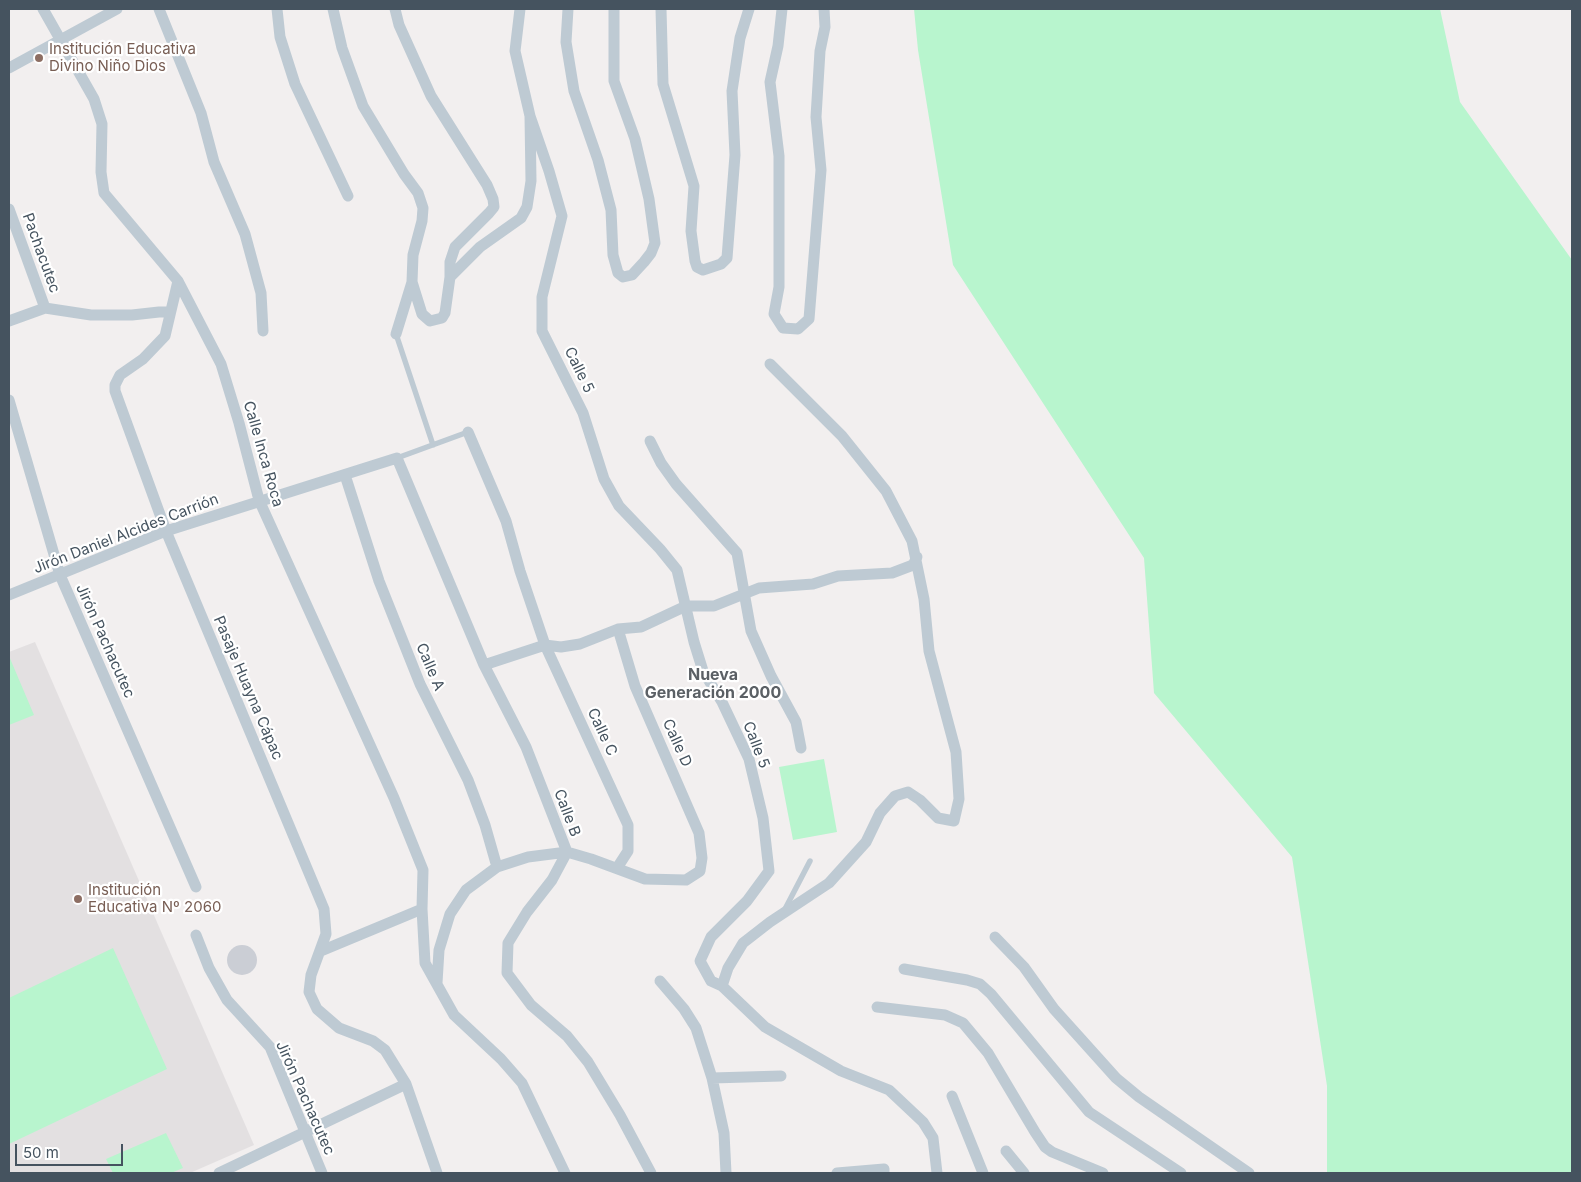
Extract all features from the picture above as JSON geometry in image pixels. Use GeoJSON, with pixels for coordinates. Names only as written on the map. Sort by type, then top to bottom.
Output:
{"type":"FeatureCollection","features":[{"type":"Feature","properties":{"kind":"street","name":"Calle Inca Roca"},"geometry":{"type":"LineString","coordinates":[[43,9],[94,99],[102,124],[101,172],[104,193],[178,281],[221,364],[259,500],[394,798],[423,870],[422,909],[425,963],[454,1015],[502,1059],[522,1083],[565,1173]]}},
{"type":"Feature","properties":{"kind":"street"},"geometry":{"type":"LineString","coordinates":[[9,68],[117,9]]}},
{"type":"Feature","properties":{"kind":"street"},"geometry":{"type":"LineString","coordinates":[[159,9],[201,113],[214,162],[245,234],[261,293],[263,331]]}},
{"type":"Feature","properties":{"kind":"street"},"geometry":{"type":"LineString","coordinates":[[277,9],[280,37],[295,84],[348,196]]}},
{"type":"Feature","properties":{"kind":"street"},"geometry":{"type":"LineString","coordinates":[[333,9],[342,48],[363,106],[404,174],[418,193],[423,208],[422,221],[413,255],[412,282],[396,334]]}},
{"type":"Feature","properties":{"kind":"street"},"geometry":{"type":"LineString","coordinates":[[395,9],[399,25],[431,96],[487,185],[493,198],[494,207],[455,247],[450,262],[445,313],[442,318],[430,321],[422,314],[412,282]]}},
{"type":"Feature","properties":{"kind":"street"},"geometry":{"type":"LineString","coordinates":[[450,277],[480,247],[521,218],[524,213],[531,181],[530,116],[515,52],[520,9]]}},
{"type":"Feature","properties":{"kind":"street"},"geometry":{"type":"LineString","coordinates":[[568,9],[566,42],[574,91],[598,160],[611,210],[613,255],[618,273],[623,276],[632,275],[651,253],[655,243],[649,199],[635,140],[614,81],[614,9]]}},
{"type":"Feature","properties":{"kind":"street"},"geometry":{"type":"LineString","coordinates":[[661,9],[662,84],[694,186],[691,231],[697,267],[703,270],[721,264],[727,258],[734,155],[732,91],[740,38],[749,9]]}},
{"type":"Feature","properties":{"kind":"street"},"geometry":{"type":"LineString","coordinates":[[782,9],[778,46],[770,82],[779,156],[779,287],[774,314],[783,328],[798,330],[810,319],[821,170],[816,118],[820,51],[825,28],[824,9]]}},
{"type":"Feature","properties":{"kind":"street","name":"Calle 5"},"geometry":{"type":"LineString","coordinates":[[530,116],[562,216],[542,297],[542,331],[583,413],[604,479],[619,506],[660,549],[677,570],[694,642],[703,670],[722,702],[748,758],[763,818],[769,871],[747,901],[711,937],[700,961],[711,981],[722,986],[764,1027],[841,1071],[888,1090],[923,1122],[933,1138],[938,1173]]}},
{"type":"Feature","properties":{"kind":"street","name":"Pachacutec"},"geometry":{"type":"LineString","coordinates":[[9,209],[45,308]]}},
{"type":"Feature","properties":{"kind":"street","name":"Pasaje Huayna Cápac"},"geometry":{"type":"LineString","coordinates":[[178,281],[165,336],[143,359],[120,375],[115,385],[115,391],[166,531],[324,909],[326,934],[311,975],[309,992],[317,1009],[338,1028],[373,1041],[385,1050],[406,1084],[437,1173]]}},
{"type":"Feature","properties":{"kind":"street"},"geometry":{"type":"LineString","coordinates":[[9,321],[45,308],[91,315],[132,315],[170,312]]}},
{"type":"Feature","properties":{"kind":"street"},"geometry":{"type":"LineString","coordinates":[[722,986],[728,968],[743,943],[829,883],[866,842],[880,813],[895,796],[908,792],[920,800],[938,818],[954,821],[959,799],[956,752],[929,651],[924,599],[912,541],[886,491],[842,436],[770,364]]}},
{"type":"Feature","properties":{"kind":"street","name":"Jirón Pachacutec"},"geometry":{"type":"LineString","coordinates":[[9,400],[60,575],[196,887]]}},
{"type":"Feature","properties":{"kind":"street","name":"Calle C"},"geometry":{"type":"LineString","coordinates":[[468,432],[506,521],[520,571],[545,645],[628,825],[628,851],[617,868]]}},
{"type":"Feature","properties":{"kind":"street"},"geometry":{"type":"LineString","coordinates":[[650,441],[661,463],[676,484],[737,553],[751,631],[771,676],[796,722],[801,748]]}},
{"type":"Feature","properties":{"kind":"street","name":"Jirón Daniel Alcides Carrión"},"geometry":{"type":"LineString","coordinates":[[9,595],[166,531],[259,500],[398,458]]}},
{"type":"Feature","properties":{"kind":"street","name":"Calle B"},"geometry":{"type":"LineString","coordinates":[[398,458],[484,665],[526,747],[566,852],[552,880],[527,912],[508,943],[507,973],[531,1005],[567,1036],[588,1062],[620,1115],[651,1173]]}},
{"type":"Feature","properties":{"kind":"street","name":"Calle A"},"geometry":{"type":"LineString","coordinates":[[344,475],[379,581],[420,684],[468,780],[497,867]]}},
{"type":"Feature","properties":{"kind":"street"},"geometry":{"type":"LineString","coordinates":[[484,665],[545,645],[561,647],[580,644],[618,629],[641,627],[686,606],[714,606],[759,588],[813,584],[838,576],[892,573],[913,566],[916,557]]}},
{"type":"Feature","properties":{"kind":"street","name":"Calle D"},"geometry":{"type":"LineString","coordinates":[[617,868],[645,879],[686,880],[700,870],[702,858],[699,833],[635,686],[618,629]]}},
{"type":"Feature","properties":{"kind":"street"},"geometry":{"type":"LineString","coordinates":[[437,985],[438,950],[450,914],[466,890],[497,867],[528,857],[566,852],[617,868]]}},
{"type":"Feature","properties":{"kind":"street"},"geometry":{"type":"LineString","coordinates":[[321,950],[422,909]]}},
{"type":"Feature","properties":{"kind":"street","name":"Jirón Pachacutec"},"geometry":{"type":"LineString","coordinates":[[196,935],[209,968],[227,1000],[270,1047],[322,1173]]}},
{"type":"Feature","properties":{"kind":"street"},"geometry":{"type":"LineString","coordinates":[[995,937],[1024,967],[1054,1009],[1116,1078],[1139,1097],[1249,1173]]}},
{"type":"Feature","properties":{"kind":"street"},"geometry":{"type":"LineString","coordinates":[[904,969],[980,984],[991,994],[1089,1112],[1181,1173]]}},
{"type":"Feature","properties":{"kind":"street"},"geometry":{"type":"LineString","coordinates":[[660,981],[684,1009],[696,1028],[712,1078],[724,1134],[726,1173]]}},
{"type":"Feature","properties":{"kind":"street"},"geometry":{"type":"LineString","coordinates":[[877,1007],[945,1015],[963,1022],[988,1053],[1045,1147],[1052,1152],[1103,1173]]}},
{"type":"Feature","properties":{"kind":"street"},"geometry":{"type":"LineString","coordinates":[[712,1078],[781,1076]]}},
{"type":"Feature","properties":{"kind":"street"},"geometry":{"type":"LineString","coordinates":[[219,1173],[406,1084]]}},
{"type":"Feature","properties":{"kind":"street"},"geometry":{"type":"LineString","coordinates":[[952,1096],[983,1173]]}},
{"type":"Feature","properties":{"kind":"street"},"geometry":{"type":"LineString","coordinates":[[1006,1151],[1024,1173]]}},
{"type":"Feature","properties":{"kind":"street"},"geometry":{"type":"LineString","coordinates":[[837,1173],[884,1169],[884,1173]]}},
{"type":"Feature","properties":{"kind":"lane"},"geometry":{"type":"LineString","coordinates":[[396,334],[433,445]]}},
{"type":"Feature","properties":{"kind":"lane"},"geometry":{"type":"LineString","coordinates":[[398,458],[468,432]]}},
{"type":"Feature","properties":{"kind":"lane"},"geometry":{"type":"LineString","coordinates":[[781,915],[810,861]]}},
{"type":"Feature","properties":{"kind":"shaded area","name":"Institución Educativa Nº 2060"},"geometry":{"type":"Polygon","coordinates":[[[35,642],[254,1145],[190,1173],[9,1173],[9,652],[35,642]]]}},
{"type":"Feature","properties":{"kind":"green space"},"geometry":{"type":"Polygon","coordinates":[[[914,9],[1440,9],[1460,102],[1572,260],[1572,1173],[1327,1173],[1327,1086],[1292,857],[1154,693],[1144,558],[953,265],[918,50],[914,9]]]}},
{"type":"Feature","properties":{"kind":"green space"},"geometry":{"type":"Polygon","coordinates":[[[9,656],[34,715],[9,725],[9,656]]]}},
{"type":"Feature","properties":{"kind":"green space"},"geometry":{"type":"Polygon","coordinates":[[[824,759],[837,832],[793,840],[779,767],[824,759]]]}},
{"type":"Feature","properties":{"kind":"green space"},"geometry":{"type":"Polygon","coordinates":[[[113,948],[167,1069],[9,1144],[9,998],[113,948]]]}},
{"type":"Feature","properties":{"kind":"green space"},"geometry":{"type":"Polygon","coordinates":[[[166,1133],[183,1168],[171,1173],[113,1173],[106,1159],[166,1133]]]}},
{"type":"Feature","properties":{"kind":"building"},"geometry":{"type":"Polygon","coordinates":[[[242,945],[253,949],[257,960],[253,971],[242,975],[231,971],[227,960],[231,949],[242,945]]]}},
{"type":"Feature","properties":{"kind":"place","name":"Institución Educativa Divino Niño Dios"},"geometry":{"type":"Point","coordinates":[39,58]}},
{"type":"Feature","properties":{"kind":"place","name":"Institución Educativa Nº 2060"},"geometry":{"type":"Point","coordinates":[78,899]}},
{"type":"Feature","properties":{"kind":"district","name":"Nueva Generación 2000"},"geometry":{"type":"Point","coordinates":[713,684]}}]}
